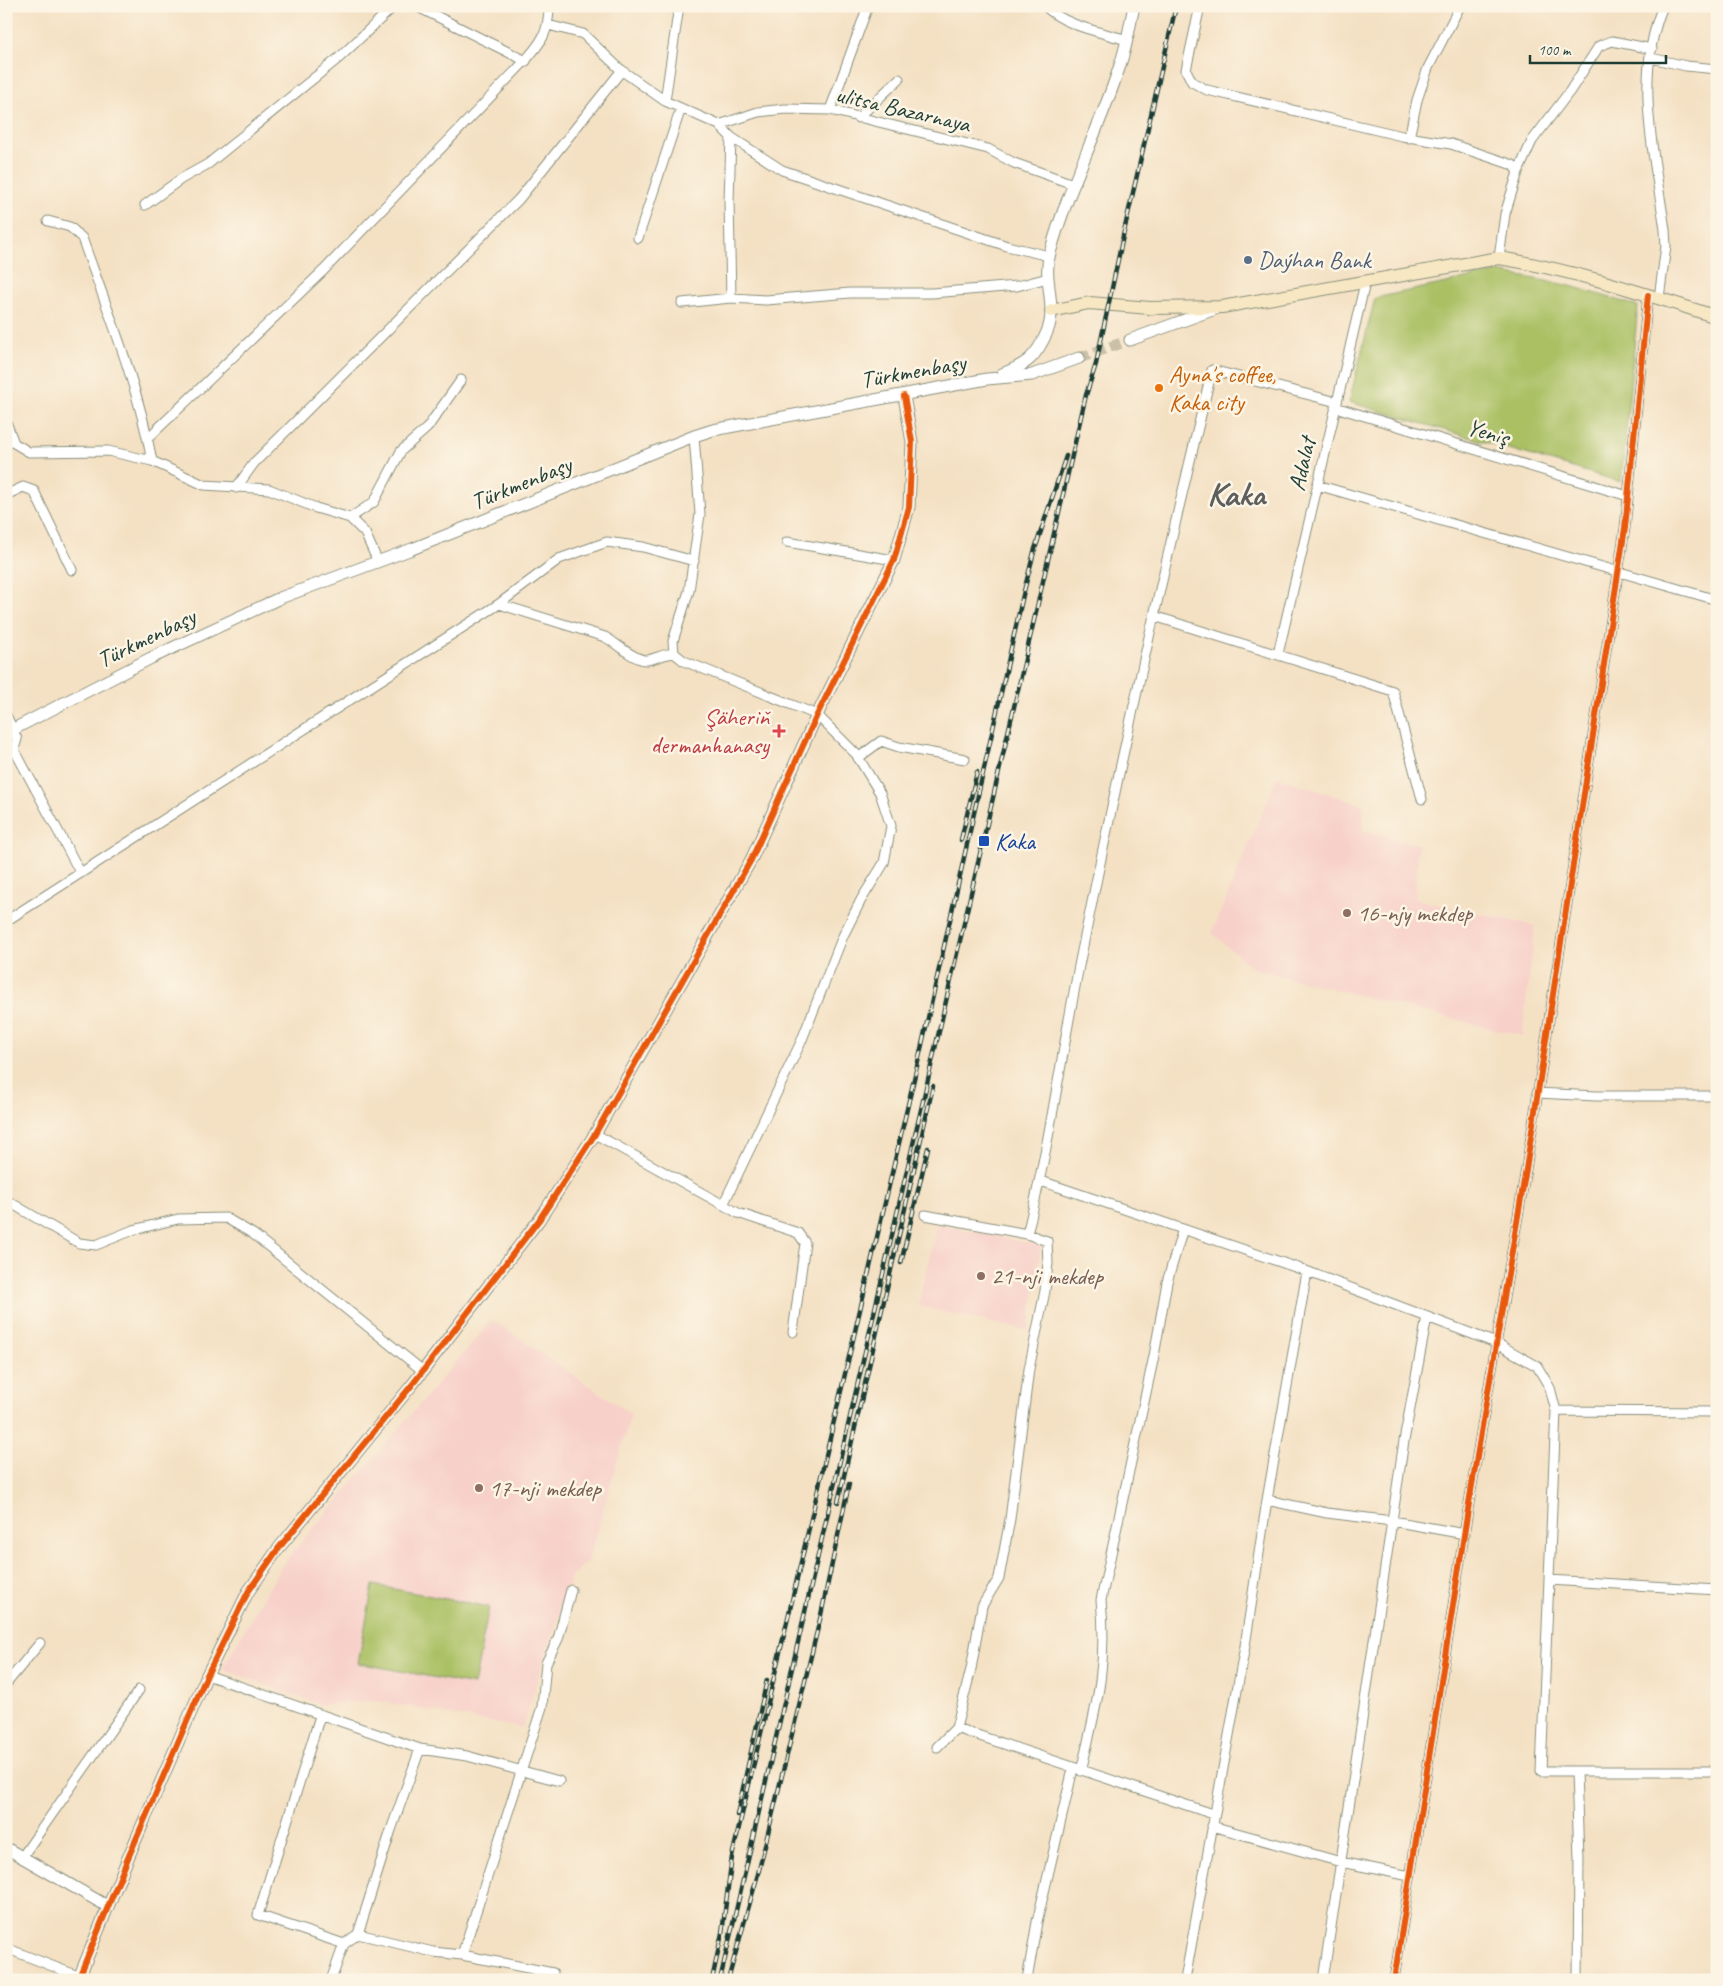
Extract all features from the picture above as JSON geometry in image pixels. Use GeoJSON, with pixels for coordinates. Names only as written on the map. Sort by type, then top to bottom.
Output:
{"type":"FeatureCollection","features":[{"type":"Feature","properties":{"kind":"main road"},"geometry":{"type":"LineString","coordinates":[[1051,311],[1089,303],[1150,308],[1222,307],[1499,258],[1539,264],[1717,317]]}},
{"type":"Feature","properties":{"kind":"street"},"geometry":{"type":"LineString","coordinates":[[145,205],[181,179],[208,164],[340,57],[394,6]]}},
{"type":"Feature","properties":{"kind":"street"},"geometry":{"type":"LineString","coordinates":[[416,6],[526,60]]}},
{"type":"Feature","properties":{"kind":"street"},"geometry":{"type":"LineString","coordinates":[[148,438],[324,270],[526,60],[544,39],[548,25],[549,6]]}},
{"type":"Feature","properties":{"kind":"street"},"geometry":{"type":"LineString","coordinates":[[665,101],[679,6]]}},
{"type":"Feature","properties":{"kind":"street"},"geometry":{"type":"LineString","coordinates":[[830,110],[868,6]]}},
{"type":"Feature","properties":{"kind":"street"},"geometry":{"type":"LineString","coordinates":[[1045,6],[1050,12],[1074,23],[1126,40]]}},
{"type":"Feature","properties":{"kind":"street"},"geometry":{"type":"LineString","coordinates":[[987,380],[1019,368],[1038,353],[1048,329],[1051,311],[1048,278],[1049,256],[1073,184],[1122,61],[1134,6]]}},
{"type":"Feature","properties":{"kind":"street"},"geometry":{"type":"LineString","coordinates":[[1200,6],[1186,70],[1192,82],[1207,90],[1409,138],[1451,144],[1513,165],[1518,172]]}},
{"type":"Feature","properties":{"kind":"street"},"geometry":{"type":"LineString","coordinates":[[1409,138],[1417,100],[1428,68],[1460,6]]}},
{"type":"Feature","properties":{"kind":"street"},"geometry":{"type":"LineString","coordinates":[[1394,1980],[1464,1534],[1537,1093],[1618,571],[1653,297],[1666,246],[1646,92],[1651,53],[1662,6]]}},
{"type":"Feature","properties":{"kind":"street"},"geometry":{"type":"LineString","coordinates":[[548,25],[583,34],[622,70],[665,101],[719,126],[731,137],[782,170],[1007,246],[1049,256]]}},
{"type":"Feature","properties":{"kind":"street"},"geometry":{"type":"LineString","coordinates":[[1499,258],[1505,214],[1518,172],[1532,141],[1570,90],[1599,46],[1612,41],[1686,66],[1717,70]]}},
{"type":"Feature","properties":{"kind":"street"},"geometry":{"type":"LineString","coordinates":[[236,488],[254,463],[519,199],[622,70]]}},
{"type":"Feature","properties":{"kind":"street"},"geometry":{"type":"LineString","coordinates":[[858,118],[899,79]]}},
{"type":"Feature","properties":{"kind":"street"},"geometry":{"type":"LineString","coordinates":[[638,238],[681,108]]}},
{"type":"Feature","properties":{"kind":"street","name":"ulitsa Bazarnaya"},"geometry":{"type":"LineString","coordinates":[[719,126],[758,112],[785,109],[830,110],[988,149],[1014,164],[1073,184]]}},
{"type":"Feature","properties":{"kind":"street"},"geometry":{"type":"LineString","coordinates":[[731,137],[729,201],[731,298]]}},
{"type":"Feature","properties":{"kind":"street"},"geometry":{"type":"LineString","coordinates":[[48,221],[70,227],[82,238],[116,334],[148,438],[152,461]]}},
{"type":"Feature","properties":{"kind":"street"},"geometry":{"type":"LineString","coordinates":[[682,303],[731,298],[766,300],[850,293],[932,293],[1017,286],[1048,278]]}},
{"type":"Feature","properties":{"kind":"street","name":"Adalat"},"geometry":{"type":"LineString","coordinates":[[1278,654],[1365,283]]}},
{"type":"Feature","properties":{"kind":"street"},"geometry":{"type":"LineString","coordinates":[[1130,340],[1222,307]]}},
{"type":"Feature","properties":{"kind":"street","name":"Türkmenbaşy"},"geometry":{"type":"LineString","coordinates":[[10,731],[151,658],[280,598],[378,562],[694,436],[713,430],[987,380],[1032,375],[1080,358]]}},
{"type":"Feature","properties":{"kind":"street","name":"Yeniş"},"geometry":{"type":"LineString","coordinates":[[1154,616],[1212,370],[1336,404],[1628,496]]}},
{"type":"Feature","properties":{"kind":"street"},"geometry":{"type":"LineString","coordinates":[[350,518],[374,502],[401,451],[427,428],[462,380]]}},
{"type":"Feature","properties":{"kind":"street"},"geometry":{"type":"LineString","coordinates":[[6,1948],[82,1979],[107,1906],[207,1675],[248,1592],[278,1549],[423,1371],[539,1220],[595,1134],[751,860],[817,715],[894,560],[909,507],[912,442],[904,396]]}},
{"type":"Feature","properties":{"kind":"street"},"geometry":{"type":"LineString","coordinates":[[6,422],[14,443],[29,452],[108,451],[152,461],[204,485],[270,489],[316,508],[350,518],[365,533],[378,562]]}},
{"type":"Feature","properties":{"kind":"street"},"geometry":{"type":"LineString","coordinates":[[674,653],[673,641],[689,591],[700,514],[694,436]]}},
{"type":"Feature","properties":{"kind":"street"},"geometry":{"type":"LineString","coordinates":[[1318,485],[1717,600]]}},
{"type":"Feature","properties":{"kind":"street"},"geometry":{"type":"LineString","coordinates":[[6,496],[23,487],[34,491],[72,570]]}},
{"type":"Feature","properties":{"kind":"street"},"geometry":{"type":"LineString","coordinates":[[6,921],[498,604],[560,559],[607,542],[643,547],[694,561]]}},
{"type":"Feature","properties":{"kind":"street"},"geometry":{"type":"LineString","coordinates":[[787,542],[894,560]]}},
{"type":"Feature","properties":{"kind":"street"},"geometry":{"type":"LineString","coordinates":[[498,604],[605,637],[621,646],[635,659],[647,660],[661,654],[674,653],[684,661],[817,715],[858,758],[880,793],[890,826],[884,862],[861,900],[843,936],[801,1042],[722,1205]]}},
{"type":"Feature","properties":{"kind":"street"},"geometry":{"type":"LineString","coordinates":[[1027,1234],[1040,1180],[1083,947],[1154,616],[1393,691],[1422,799]]}},
{"type":"Feature","properties":{"kind":"street"},"geometry":{"type":"LineString","coordinates":[[6,715],[10,731],[17,739],[14,749],[80,872]]}},
{"type":"Feature","properties":{"kind":"street"},"geometry":{"type":"LineString","coordinates":[[858,758],[882,741],[900,747],[965,759]]}},
{"type":"Feature","properties":{"kind":"street"},"geometry":{"type":"LineString","coordinates":[[1537,1093],[1596,1096],[1717,1096]]}},
{"type":"Feature","properties":{"kind":"street"},"geometry":{"type":"LineString","coordinates":[[595,1134],[738,1213],[798,1233],[805,1243],[793,1332]]}},
{"type":"Feature","properties":{"kind":"street"},"geometry":{"type":"LineString","coordinates":[[1040,1180],[1307,1272],[1496,1343],[1537,1366],[1550,1388],[1556,1411],[1541,1771],[1717,1771]]}},
{"type":"Feature","properties":{"kind":"street"},"geometry":{"type":"LineString","coordinates":[[6,1200],[79,1242],[96,1245],[133,1230],[178,1219],[226,1218],[252,1234],[423,1371]]}},
{"type":"Feature","properties":{"kind":"street"},"geometry":{"type":"LineString","coordinates":[[926,1215],[1027,1234],[1047,1240],[1048,1263],[1045,1291],[1029,1369],[1010,1519],[999,1578],[982,1606],[971,1669],[956,1728],[937,1747]]}},
{"type":"Feature","properties":{"kind":"street"},"geometry":{"type":"LineString","coordinates":[[1027,1980],[1037,1922],[1077,1770],[1100,1695],[1104,1628],[1101,1600],[1154,1356],[1167,1282],[1183,1229]]}},
{"type":"Feature","properties":{"kind":"street"},"geometry":{"type":"LineString","coordinates":[[1185,1980],[1213,1814],[1245,1646],[1267,1500],[1307,1272]]}},
{"type":"Feature","properties":{"kind":"street"},"geometry":{"type":"LineString","coordinates":[[1323,1980],[1392,1521],[1427,1317]]}},
{"type":"Feature","properties":{"kind":"street"},"geometry":{"type":"LineString","coordinates":[[1556,1411],[1717,1412]]}},
{"type":"Feature","properties":{"kind":"street"},"geometry":{"type":"LineString","coordinates":[[1267,1500],[1327,1514],[1392,1521],[1464,1534]]}},
{"type":"Feature","properties":{"kind":"street"},"geometry":{"type":"LineString","coordinates":[[1549,1580],[1717,1590]]}},
{"type":"Feature","properties":{"kind":"street"},"geometry":{"type":"LineString","coordinates":[[462,1954],[542,1706],[546,1663],[558,1639],[571,1590]]}},
{"type":"Feature","properties":{"kind":"street"},"geometry":{"type":"LineString","coordinates":[[6,1684],[40,1643]]}},
{"type":"Feature","properties":{"kind":"street"},"geometry":{"type":"LineString","coordinates":[[207,1675],[320,1716],[420,1749],[467,1756],[559,1782]]}},
{"type":"Feature","properties":{"kind":"street"},"geometry":{"type":"LineString","coordinates":[[22,1857],[139,1690]]}},
{"type":"Feature","properties":{"kind":"street"},"geometry":{"type":"LineString","coordinates":[[320,1716],[258,1915],[344,1944]]}},
{"type":"Feature","properties":{"kind":"street"},"geometry":{"type":"LineString","coordinates":[[956,1728],[1213,1814]]}},
{"type":"Feature","properties":{"kind":"street"},"geometry":{"type":"LineString","coordinates":[[331,1980],[344,1944],[358,1934],[391,1830],[420,1749]]}},
{"type":"Feature","properties":{"kind":"street"},"geometry":{"type":"LineString","coordinates":[[1576,1771],[1579,1859],[1578,1980]]}},
{"type":"Feature","properties":{"kind":"street"},"geometry":{"type":"LineString","coordinates":[[1212,1826],[1341,1862],[1410,1876]]}},
{"type":"Feature","properties":{"kind":"street"},"geometry":{"type":"LineString","coordinates":[[6,1848],[107,1906]]}},
{"type":"Feature","properties":{"kind":"street"},"geometry":{"type":"LineString","coordinates":[[358,1934],[433,1952],[462,1954],[553,1973]]}},
{"type":"Feature","properties":{"kind":"shaded area","name":"16-njy mekdep"},"geometry":{"type":"Polygon","coordinates":[[[1277,777],[1363,805],[1363,830],[1418,845],[1415,899],[1535,926],[1522,1036],[1254,969],[1212,933],[1277,777]]]}},
{"type":"Feature","properties":{"kind":"shaded area","name":"21-nji mekdep"},"geometry":{"type":"Polygon","coordinates":[[[937,1224],[1041,1246],[1029,1331],[918,1306],[937,1224]]]}},
{"type":"Feature","properties":{"kind":"shaded area","name":"17-nji mekdep"},"geometry":{"type":"Polygon","coordinates":[[[492,1320],[631,1414],[588,1562],[572,1575],[522,1728],[372,1700],[321,1705],[222,1669],[283,1564],[492,1320]]]}},
{"type":"Feature","properties":{"kind":"green space"},"geometry":{"type":"Polygon","coordinates":[[[1498,272],[1567,285],[1638,306],[1621,482],[1349,402],[1375,298],[1498,272]]]}},
{"type":"Feature","properties":{"kind":"green space"},"geometry":{"type":"Polygon","coordinates":[[[373,1585],[489,1607],[474,1685],[358,1663],[373,1585]]]}},
{"type":"Feature","properties":{"kind":"tunnel"},"geometry":{"type":"LineString","coordinates":[[1079,358],[1130,340]]}},
{"type":"Feature","properties":{"kind":"railway"},"geometry":{"type":"LineString","coordinates":[[720,1980],[1086,395],[1096,364],[1123,236],[1176,6]]}},
{"type":"Feature","properties":{"kind":"railway"},"geometry":{"type":"LineString","coordinates":[[712,1980],[722,1933],[732,1857],[921,1049],[1023,595],[1034,552],[1066,456]]}},
{"type":"Feature","properties":{"kind":"railway"},"geometry":{"type":"LineString","coordinates":[[961,840],[977,772]]}},
{"type":"Feature","properties":{"kind":"railway"},"geometry":{"type":"LineString","coordinates":[[838,1502],[933,1086]]}},
{"type":"Feature","properties":{"kind":"railway"},"geometry":{"type":"LineString","coordinates":[[901,1263],[928,1148]]}},
{"type":"Feature","properties":{"kind":"railway"},"geometry":{"type":"LineString","coordinates":[[728,1980],[758,1874],[821,1615],[849,1484]]}},
{"type":"Feature","properties":{"kind":"railway"},"geometry":{"type":"LineString","coordinates":[[737,1815],[767,1680]]}},
{"type":"Feature","properties":{"kind":"cycle path"},"geometry":{"type":"LineString","coordinates":[[1394,1980],[1470,1497],[1526,1169],[1625,528],[1648,295]]}},
{"type":"Feature","properties":{"kind":"cycle path"},"geometry":{"type":"LineString","coordinates":[[78,1980],[207,1675],[248,1592],[278,1549],[412,1385],[539,1220],[595,1134],[751,860],[817,715],[894,560],[909,507],[912,442],[904,396]]}},
{"type":"Feature","properties":{"kind":"place","name":"Daýhan Bank"},"geometry":{"type":"Point","coordinates":[1248,260]}},
{"type":"Feature","properties":{"kind":"place","name":"Ayna's coffee, Kaka city"},"geometry":{"type":"Point","coordinates":[1159,388]}},
{"type":"Feature","properties":{"kind":"place","name":"Şäheriň dermanhanasy"},"geometry":{"type":"Point","coordinates":[779,731]}},
{"type":"Feature","properties":{"kind":"place","name":"Kaka"},"geometry":{"type":"Point","coordinates":[984,841]}},
{"type":"Feature","properties":{"kind":"place","name":"16-njy mekdep"},"geometry":{"type":"Point","coordinates":[1347,913]}},
{"type":"Feature","properties":{"kind":"place","name":"21-nji mekdep"},"geometry":{"type":"Point","coordinates":[981,1276]}},
{"type":"Feature","properties":{"kind":"place","name":"17-nji mekdep"},"geometry":{"type":"Point","coordinates":[479,1488]}},
{"type":"Feature","properties":{"kind":"district","name":"Kaka"},"geometry":{"type":"Point","coordinates":[1236,493]}}]}
